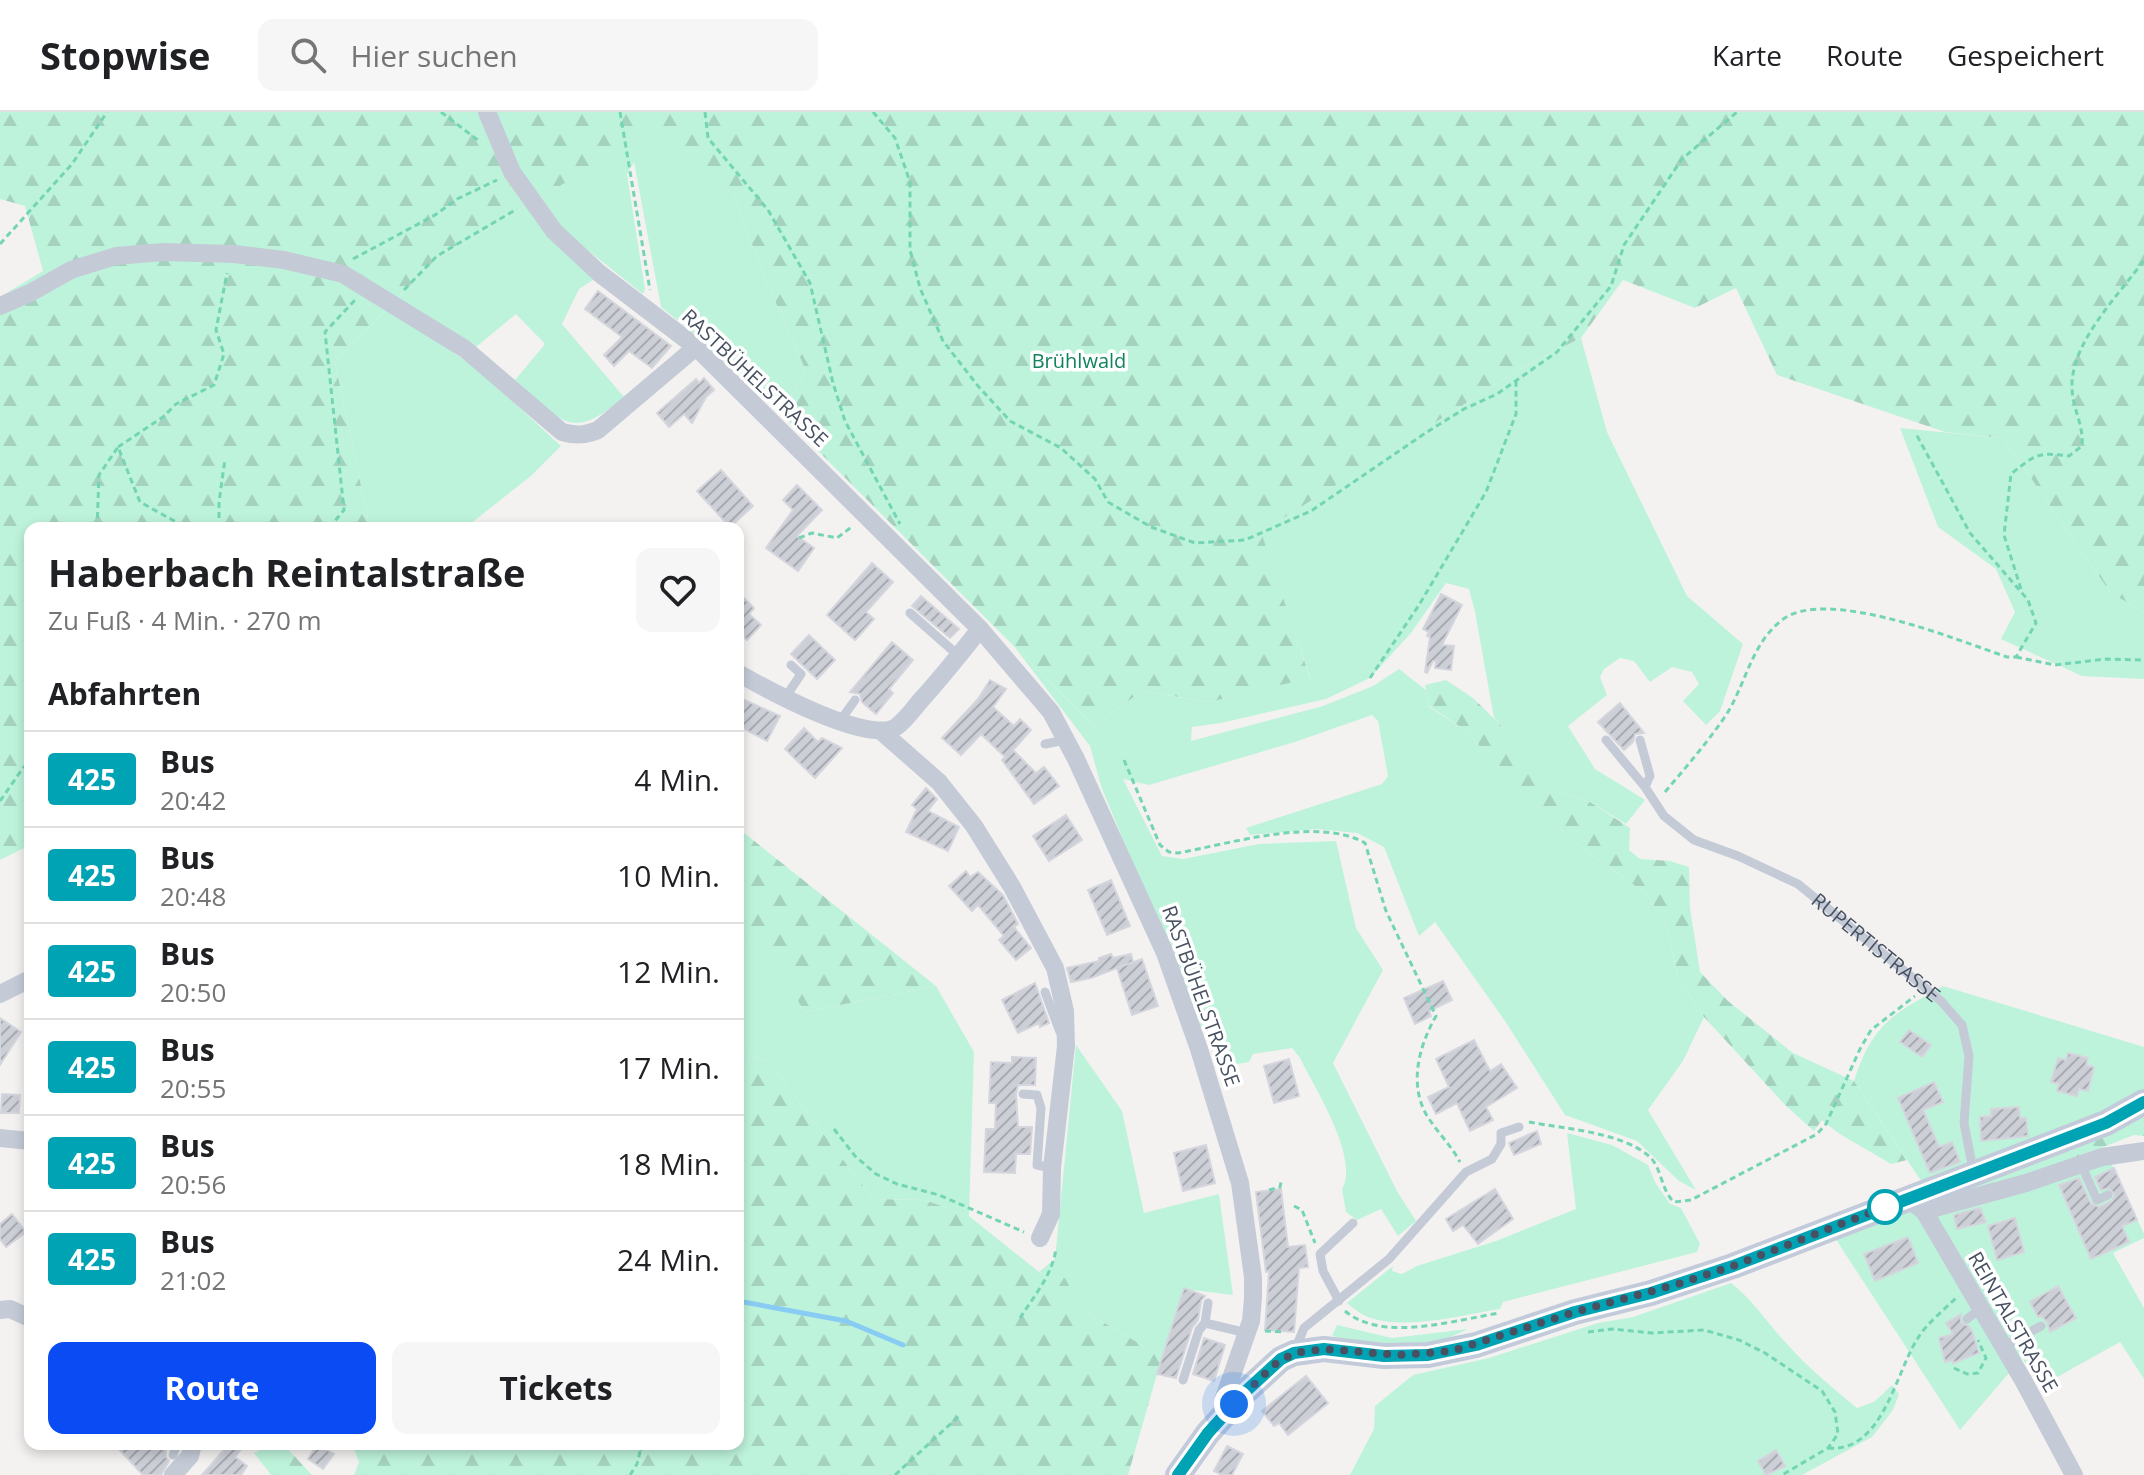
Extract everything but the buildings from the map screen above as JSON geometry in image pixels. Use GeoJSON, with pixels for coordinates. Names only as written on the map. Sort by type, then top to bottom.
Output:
{"type":"FeatureCollection","features":[{"type":"Feature","properties":{"kind":"main road"},"geometry":{"type":"LineString","coordinates":[[1178,1475],[1223,1416],[1281,1359],[1287,1342],[1384,1356],[1428,1355],[1464,1348],[1575,1312],[1651,1293],[1915,1204],[1973,1173],[2106,1123],[2144,1102]]}},
{"type":"Feature","properties":{"kind":"street","name":"RASTBÜHELSTRASSE"},"geometry":{"type":"LineString","coordinates":[[487,112],[508,164],[542,217],[573,250],[696,347],[980,629],[1051,712],[1165,953],[1214,1095],[1240,1183],[1253,1277],[1254,1332],[1224,1398],[1223,1416]]}},
{"type":"Feature","properties":{"kind":"street"},"geometry":{"type":"LineString","coordinates":[[0,306],[71,270],[116,256],[163,252],[234,254],[284,260],[343,274],[465,349],[562,432],[573,435],[598,430],[696,347]]}},
{"type":"Feature","properties":{"kind":"street"},"geometry":{"type":"LineString","coordinates":[[744,676],[840,726],[882,732],[903,719],[980,629]]}},
{"type":"Feature","properties":{"kind":"street"},"geometry":{"type":"LineString","coordinates":[[882,732],[939,782],[974,826],[1012,887],[1055,968],[1065,1011],[1066,1046],[1052,1168],[1051,1214],[1040,1238]]}},
{"type":"Feature","properties":{"kind":"street"},"geometry":{"type":"LineString","coordinates":[[0,994],[24,982]]}},
{"type":"Feature","properties":{"kind":"street"},"geometry":{"type":"LineString","coordinates":[[0,1138],[24,1140]]}},
{"type":"Feature","properties":{"kind":"street"},"geometry":{"type":"LineString","coordinates":[[1915,1204],[2026,1183],[2102,1157],[2144,1151]]}},
{"type":"Feature","properties":{"kind":"street","name":"REINTALSTRASSE"},"geometry":{"type":"LineString","coordinates":[[1915,1204],[1967,1287],[1973,1314],[2003,1347],[2074,1475]]}},
{"type":"Feature","properties":{"kind":"street"},"geometry":{"type":"LineString","coordinates":[[0,1310],[10,1309],[24,1315]]}},
{"type":"Feature","properties":{"kind":"street"},"geometry":{"type":"LineString","coordinates":[[173,1475],[192,1450]]}},
{"type":"Feature","properties":{"kind":"lane"},"geometry":{"type":"LineString","coordinates":[[910,613],[959,656]]}},
{"type":"Feature","properties":{"kind":"lane"},"geometry":{"type":"LineString","coordinates":[[785,698],[801,674],[791,665]]}},
{"type":"Feature","properties":{"kind":"lane"},"geometry":{"type":"LineString","coordinates":[[840,726],[855,700]]}},
{"type":"Feature","properties":{"kind":"lane"},"geometry":{"type":"LineString","coordinates":[[1045,744],[1066,739]]}},
{"type":"Feature","properties":{"kind":"lane","name":"RUPERTISTRASSE"},"geometry":{"type":"LineString","coordinates":[[1606,740],[1645,787],[1664,816],[1694,840],[1738,856],[1798,884],[1926,988],[1962,1025],[1969,1056],[1964,1123],[1973,1173]]}},
{"type":"Feature","properties":{"kind":"lane"},"geometry":{"type":"LineString","coordinates":[[1640,740],[1650,776],[1645,787]]}},
{"type":"Feature","properties":{"kind":"lane"},"geometry":{"type":"LineString","coordinates":[[1045,992],[1066,1046]]}},
{"type":"Feature","properties":{"kind":"lane"},"geometry":{"type":"LineString","coordinates":[[1023,1094],[1037,1095],[1041,1108],[1037,1165],[1052,1168]]}},
{"type":"Feature","properties":{"kind":"lane"},"geometry":{"type":"LineString","coordinates":[[1287,1342],[1389,1259],[1466,1172],[1492,1159],[1501,1144],[1501,1133],[1519,1127]]}},
{"type":"Feature","properties":{"kind":"lane"},"geometry":{"type":"LineString","coordinates":[[2081,1164],[2097,1200],[2108,1195]]}},
{"type":"Feature","properties":{"kind":"lane"},"geometry":{"type":"LineString","coordinates":[[1339,1301],[1323,1271],[1320,1254],[1353,1223]]}},
{"type":"Feature","properties":{"kind":"lane"},"geometry":{"type":"LineString","coordinates":[[1183,1380],[1199,1330],[1205,1323],[1208,1303]]}},
{"type":"Feature","properties":{"kind":"lane"},"geometry":{"type":"LineString","coordinates":[[1205,1323],[1254,1332]]}},
{"type":"Feature","properties":{"kind":"lane"},"geometry":{"type":"LineString","coordinates":[[2003,1347],[2041,1326]]}},
{"type":"Feature","properties":{"kind":"lane"},"geometry":{"type":"LineString","coordinates":[[173,1455],[175,1450]]}},
{"type":"Feature","properties":{"kind":"path"},"geometry":{"type":"LineString","coordinates":[[0,244],[72,164],[107,112]]}},
{"type":"Feature","properties":{"kind":"path"},"geometry":{"type":"LineString","coordinates":[[333,272],[435,215],[508,164],[441,112]]}},
{"type":"Feature","properties":{"kind":"path"},"geometry":{"type":"LineString","coordinates":[[620,112],[652,301],[651,311]]}},
{"type":"Feature","properties":{"kind":"path"},"geometry":{"type":"LineString","coordinates":[[705,112],[708,138],[768,210],[810,283],[845,421],[905,534]]}},
{"type":"Feature","properties":{"kind":"path"},"geometry":{"type":"LineString","coordinates":[[873,112],[895,138],[910,182],[910,250],[920,288],[943,341],[1010,421],[1061,448],[1095,479],[1108,502],[1151,527],[1195,543],[1245,540],[1311,511],[1427,432],[1464,409],[1497,394],[1557,352],[1611,286],[1624,245],[1682,159],[1737,112]]}},
{"type":"Feature","properties":{"kind":"path"},"geometry":{"type":"LineString","coordinates":[[390,304],[437,256],[531,200]]}},
{"type":"Feature","properties":{"kind":"path"},"geometry":{"type":"LineString","coordinates":[[97,522],[99,475],[118,447],[163,417],[176,404],[214,385],[224,354],[216,330],[220,301],[224,279],[234,254]]}},
{"type":"Feature","properties":{"kind":"path"},"geometry":{"type":"LineString","coordinates":[[2022,592],[2004,535],[2011,474],[2034,456],[2043,453],[2069,456],[2082,446],[2083,432],[2072,390],[2072,371],[2090,331],[2144,260]]}},
{"type":"Feature","properties":{"kind":"path"},"geometry":{"type":"LineString","coordinates":[[334,522],[344,510],[325,332],[365,288]]}},
{"type":"Feature","properties":{"kind":"path"},"geometry":{"type":"LineString","coordinates":[[1370,678],[1419,605],[1486,492],[1516,414],[1516,381]]}},
{"type":"Feature","properties":{"kind":"path"},"geometry":{"type":"LineString","coordinates":[[1915,432],[1970,533],[2028,600],[2036,623],[2016,657]]}},
{"type":"Feature","properties":{"kind":"path"},"geometry":{"type":"LineString","coordinates":[[118,447],[140,502],[176,522]]}},
{"type":"Feature","properties":{"kind":"path"},"geometry":{"type":"LineString","coordinates":[[219,522],[225,459]]}},
{"type":"Feature","properties":{"kind":"path"},"geometry":{"type":"LineString","coordinates":[[799,538],[812,533],[837,538],[866,515]]}},
{"type":"Feature","properties":{"kind":"path"},"geometry":{"type":"LineString","coordinates":[[1655,803],[1728,712],[1752,657],[1770,633],[1783,619],[1800,612],[1830,607],[1901,622],[2007,657],[2055,665],[2106,659],[2144,660]]}},
{"type":"Feature","properties":{"kind":"path"},"geometry":{"type":"LineString","coordinates":[[1124,760],[1160,845],[1169,852],[1178,853],[1263,837],[1312,833],[1337,834],[1365,843],[1386,911],[1436,1016],[1427,1032],[1417,1067],[1420,1099],[1427,1115],[1466,1172]]}},
{"type":"Feature","properties":{"kind":"path"},"geometry":{"type":"LineString","coordinates":[[0,801],[24,767]]}},
{"type":"Feature","properties":{"kind":"path"},"geometry":{"type":"LineString","coordinates":[[1519,1127],[1525,1121],[1626,1143],[1653,1160],[1668,1197],[1674,1202],[1691,1200],[1817,1134],[1826,1124],[1871,1030],[1926,988]]}},
{"type":"Feature","properties":{"kind":"path"},"geometry":{"type":"LineString","coordinates":[[834,1129],[855,1156],[876,1174],[897,1184],[939,1195],[1040,1238]]}},
{"type":"Feature","properties":{"kind":"path"},"geometry":{"type":"LineString","coordinates":[[1269,1190],[1280,1187],[1281,1182]]}},
{"type":"Feature","properties":{"kind":"path"},"geometry":{"type":"LineString","coordinates":[[1294,1206],[1302,1210],[1320,1254]]}},
{"type":"Feature","properties":{"kind":"path"},"geometry":{"type":"LineString","coordinates":[[1828,1448],[1840,1449],[1866,1434],[1881,1418],[1920,1335],[1967,1287]]}},
{"type":"Feature","properties":{"kind":"path"},"geometry":{"type":"LineString","coordinates":[[1339,1301],[1357,1321],[1390,1329],[1503,1312]]}},
{"type":"Feature","properties":{"kind":"path"},"geometry":{"type":"LineString","coordinates":[[1954,1368],[1967,1374],[1978,1373],[1986,1358],[1973,1314]]}},
{"type":"Feature","properties":{"kind":"path"},"geometry":{"type":"LineString","coordinates":[[1582,1333],[1612,1329],[1652,1333],[1714,1331],[1750,1345],[1822,1391],[1835,1412],[1838,1434],[1828,1448],[1782,1475]]}},
{"type":"Feature","properties":{"kind":"path"},"geometry":{"type":"LineString","coordinates":[[1254,1332],[1287,1342]]}},
{"type":"Feature","properties":{"kind":"path"},"geometry":{"type":"LineString","coordinates":[[895,1475],[959,1416]]}},
{"type":"Feature","properties":{"kind":"path"},"geometry":{"type":"LineString","coordinates":[[630,1475],[637,1464],[640,1450]]}},
{"type":"Feature","properties":{"kind":"green space","name":"Brühlwald"},"geometry":{"type":"Polygon","coordinates":[[[0,112],[2144,112],[2144,613],[2110,592],[2003,438],[1945,432],[1777,375],[1736,288],[1695,308],[1623,280],[1581,338],[1525,366],[1261,532],[1310,678],[1209,702],[1142,691],[1094,726],[780,413],[806,371],[764,276],[733,194],[652,131],[434,261],[335,362],[369,522],[24,522],[24,848],[0,860],[0,297],[43,271],[25,206],[0,199],[0,112]]]}},
{"type":"Feature","properties":{"kind":"green space"},"geometry":{"type":"Polygon","coordinates":[[[653,130],[733,194],[764,276],[806,371],[780,413],[723,357],[661,307],[634,162],[627,174],[645,289],[643,294],[571,237],[596,278],[579,289],[562,324],[624,397],[591,420],[578,423],[555,415],[515,380],[545,344],[516,314],[476,347],[413,325],[479,370],[561,446],[531,476],[473,522],[369,522],[335,362],[434,261],[653,130]]]}},
{"type":"Feature","properties":{"kind":"green space"},"geometry":{"type":"Polygon","coordinates":[[[1581,338],[1607,432],[1687,596],[1743,644],[1720,711],[1706,725],[1683,701],[1699,684],[1692,672],[1672,667],[1650,682],[1634,661],[1620,658],[1604,669],[1600,677],[1607,695],[1568,726],[1595,769],[1645,800],[1626,824],[1590,802],[1562,793],[1494,718],[1469,589],[1446,583],[1411,633],[1370,678],[1326,699],[1192,727],[1191,741],[1323,706],[1373,686],[1399,669],[1426,690],[1429,707],[1465,730],[1512,782],[1573,841],[1645,893],[1667,926],[1678,977],[1704,1017],[1683,1061],[1648,1110],[1696,1190],[1679,1181],[1637,1141],[1565,1115],[1505,1021],[1435,922],[1419,936],[1384,847],[1357,833],[1317,829],[1250,835],[1246,828],[1382,784],[1388,776],[1378,721],[1372,715],[1295,742],[1149,785],[1123,779],[1162,856],[1183,859],[1259,844],[1336,841],[1356,928],[1383,970],[1333,1063],[1397,1191],[1416,1221],[1398,1236],[1381,1209],[1357,1220],[1346,1212],[1342,1189],[1346,1176],[1345,1160],[1340,1142],[1324,1104],[1292,1048],[1253,1054],[1249,1062],[1226,1066],[1218,1035],[1199,1026],[1101,786],[1090,746],[1014,646],[1094,726],[1142,691],[1209,702],[1310,677],[1260,532],[1525,366],[1581,338]]]}},
{"type":"Feature","properties":{"kind":"green space"},"geometry":{"type":"Polygon","coordinates":[[[1900,428],[2003,438],[2110,592],[2144,613],[2144,679],[2082,676],[2001,639],[2015,612],[1996,569],[1938,527],[1900,428]]]}},
{"type":"Feature","properties":{"kind":"green space"},"geometry":{"type":"Polygon","coordinates":[[[1446,680],[1473,698],[1521,745],[1562,793],[1590,802],[1630,828],[1629,850],[1640,859],[1670,861],[1689,867],[1690,908],[1700,972],[1728,1001],[1793,1053],[1854,1081],[1907,1160],[1891,1164],[1822,1120],[1814,1131],[1787,1107],[1704,1017],[1678,977],[1667,926],[1645,893],[1573,841],[1512,782],[1465,730],[1429,706],[1425,685],[1446,680]]]}},
{"type":"Feature","properties":{"kind":"green space"},"geometry":{"type":"Polygon","coordinates":[[[744,833],[936,986],[805,1012],[759,942],[744,934],[744,833]]]}},
{"type":"Feature","properties":{"kind":"green space"},"geometry":{"type":"Polygon","coordinates":[[[744,934],[759,941],[805,1012],[936,986],[974,1052],[969,1216],[925,1200],[873,1199],[768,1061],[744,1055],[744,934]]]}},
{"type":"Feature","properties":{"kind":"green space"},"geometry":{"type":"Polygon","coordinates":[[[1943,986],[2144,1047],[2144,1115],[2053,1167],[2104,1147],[2144,1234],[2144,1238],[2113,1253],[2144,1308],[2144,1379],[2120,1342],[2041,1386],[2022,1358],[1960,1430],[1835,1238],[1934,1200],[1854,1081],[1869,1046],[1886,1023],[1943,986]]]}},
{"type":"Feature","properties":{"kind":"green space"},"geometry":{"type":"Polygon","coordinates":[[[1076,1045],[1122,1111],[1144,1213],[1219,1194],[1233,1295],[1184,1289],[1162,1357],[1081,1309],[1064,1278],[1039,1272],[1055,1259],[1076,1045]]]}},
{"type":"Feature","properties":{"kind":"green space"},"geometry":{"type":"Polygon","coordinates":[[[744,1055],[768,1061],[873,1199],[925,1200],[969,1216],[1039,1272],[1065,1278],[1081,1309],[1162,1357],[1128,1475],[354,1475],[359,1462],[354,1450],[744,1450],[744,1055]]]}},
{"type":"Feature","properties":{"kind":"green space"},"geometry":{"type":"Polygon","coordinates":[[[2144,1115],[2144,1136],[2134,1135],[2053,1167],[2041,1162],[2144,1115]]]}},
{"type":"Feature","properties":{"kind":"green space"},"geometry":{"type":"Polygon","coordinates":[[[1567,1133],[1612,1145],[1648,1165],[1670,1204],[1681,1208],[1700,1244],[1697,1252],[1503,1302],[1500,1309],[1433,1320],[1383,1321],[1365,1316],[1347,1303],[1393,1266],[1392,1271],[1402,1274],[1576,1209],[1567,1133]]]}},
{"type":"Feature","properties":{"kind":"green space"},"geometry":{"type":"Polygon","coordinates":[[[1731,1283],[1803,1361],[1857,1408],[1874,1402],[1892,1385],[1899,1394],[1893,1410],[1872,1437],[1802,1475],[1350,1475],[1374,1429],[1375,1406],[1413,1375],[1489,1358],[1598,1323],[1633,1317],[1731,1283]]]}},
{"type":"Feature","properties":{"kind":"green space"},"geometry":{"type":"Polygon","coordinates":[[[1337,1325],[1392,1338],[1468,1329],[1445,1340],[1370,1345],[1332,1336],[1337,1325]]]}},
{"type":"Feature","properties":{"kind":"green space"},"geometry":{"type":"Polygon","coordinates":[[[260,1450],[289,1450],[312,1475],[271,1475],[254,1453],[260,1450]]]}},
{"type":"Feature","properties":{"kind":"waterway"},"geometry":{"type":"LineString","coordinates":[[744,1302],[846,1321],[903,1345]]}},
{"type":"Feature","properties":{"kind":"bus line","name":"425"},"geometry":{"type":"LineString","coordinates":[[1178,1475],[1208,1433],[1245,1392],[1281,1359],[1294,1353],[1324,1349],[1384,1356],[1428,1355],[1476,1345],[1575,1312],[1651,1293],[1733,1266],[2106,1123],[2144,1102]]}},
{"type":"Feature","properties":{"kind":"route"},"geometry":{"type":"LineString","coordinates":[[1234,1404],[1281,1359],[1307,1349],[1346,1350],[1384,1356],[1452,1351],[1733,1266],[1885,1207]]}}]}
